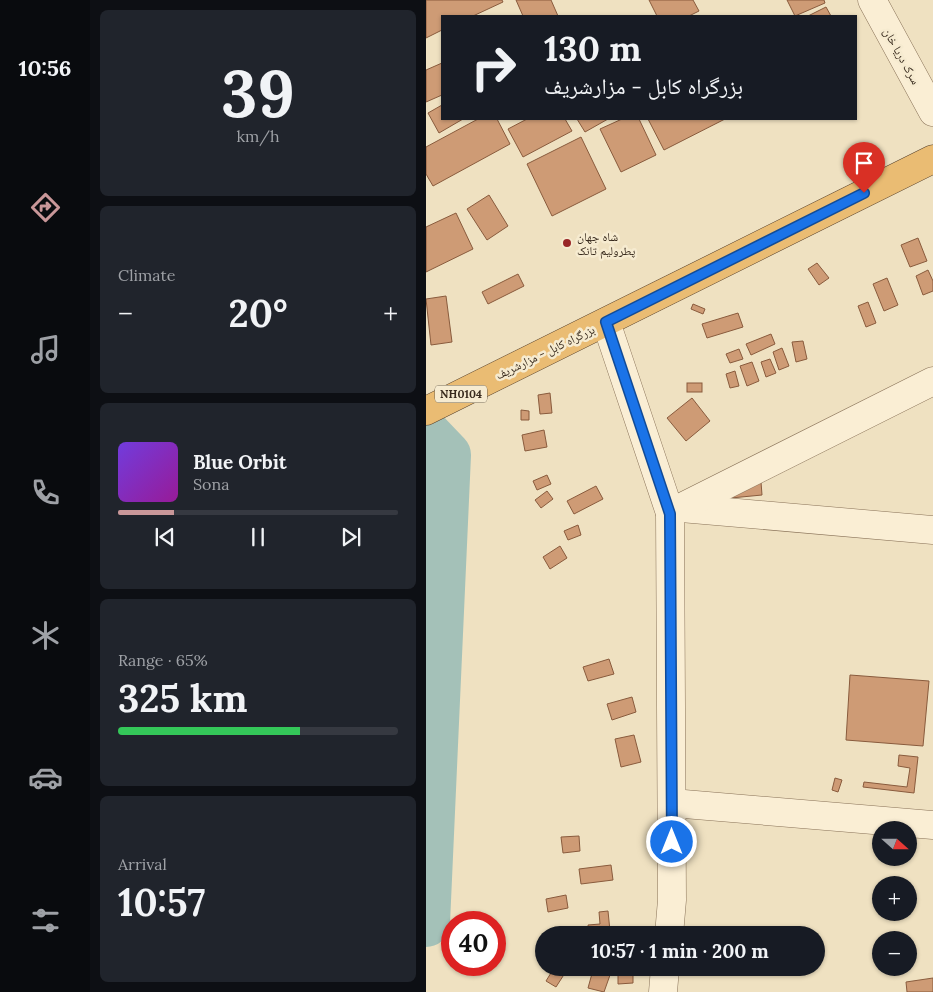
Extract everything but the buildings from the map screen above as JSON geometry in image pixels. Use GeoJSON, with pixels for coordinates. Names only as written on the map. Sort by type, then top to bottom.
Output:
{"type":"FeatureCollection","features":[{"type":"Feature","properties":{"kind":"highway","name":"بزرگراه کابل - مزارشریف"},"geometry":{"type":"LineString","coordinates":[[426,411],[933,159]]}},
{"type":"Feature","properties":{"kind":"street","name":"سرک دریا خان"},"geometry":{"type":"LineString","coordinates":[[872,0],[933,112]]}},
{"type":"Feature","properties":{"kind":"street"},"geometry":{"type":"LineString","coordinates":[[606,322],[675,511],[672,900],[670,926]]}},
{"type":"Feature","properties":{"kind":"street"},"geometry":{"type":"LineString","coordinates":[[675,511],[933,381]]}},
{"type":"Feature","properties":{"kind":"street"},"geometry":{"type":"LineString","coordinates":[[675,511],[933,530]]}},
{"type":"Feature","properties":{"kind":"street"},"geometry":{"type":"LineString","coordinates":[[672,804],[933,825]]}},
{"type":"Feature","properties":{"kind":"street"},"geometry":{"type":"LineString","coordinates":[[663,992],[664,976]]}},
{"type":"Feature","properties":{"kind":"waterway"},"geometry":{"type":"LineString","coordinates":[[426,433],[447,455],[426,923]]}},
{"type":"Feature","properties":{"kind":"place","name":"شاه جهان پطرولیم تانک"},"geometry":{"type":"Point","coordinates":[567,243]}},
{"type":"Feature","properties":{"kind":"route"},"geometry":{"type":"LineString","coordinates":[[672,842],[670,514],[606,322],[864,193]]}}]}
